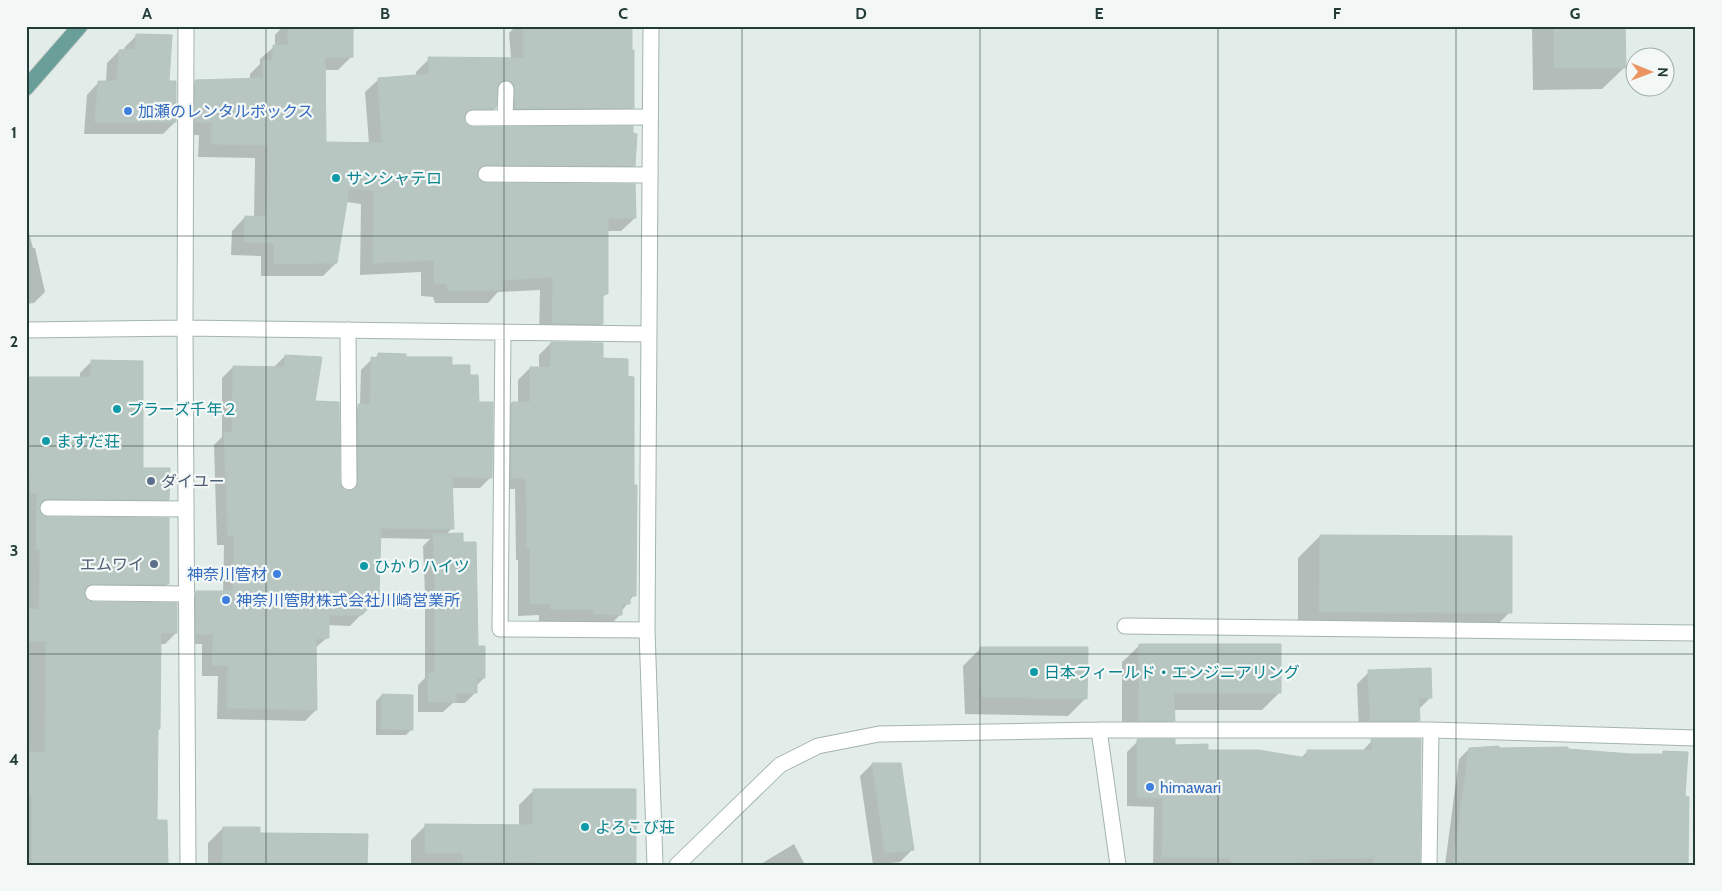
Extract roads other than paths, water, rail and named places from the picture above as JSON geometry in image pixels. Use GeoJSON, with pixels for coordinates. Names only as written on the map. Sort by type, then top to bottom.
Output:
{"type":"FeatureCollection","features":[{"type":"Feature","properties":{"kind":"main road"},"geometry":{"type":"LineString","coordinates":[[26,88],[80,26]]}},
{"type":"Feature","properties":{"kind":"street"},"geometry":{"type":"LineString","coordinates":[[186,26],[185,328],[188,865]]}},
{"type":"Feature","properties":{"kind":"street"},"geometry":{"type":"LineString","coordinates":[[651,26],[646,630],[655,865]]}},
{"type":"Feature","properties":{"kind":"street"},"geometry":{"type":"LineString","coordinates":[[505,118],[506,89]]}},
{"type":"Feature","properties":{"kind":"street"},"geometry":{"type":"LineString","coordinates":[[473,118],[650,117]]}},
{"type":"Feature","properties":{"kind":"street"},"geometry":{"type":"LineString","coordinates":[[486,174],[650,175]]}},
{"type":"Feature","properties":{"kind":"street"},"geometry":{"type":"LineString","coordinates":[[26,330],[185,328],[649,334]]}},
{"type":"Feature","properties":{"kind":"street"},"geometry":{"type":"LineString","coordinates":[[348,330],[350,482]]}},
{"type":"Feature","properties":{"kind":"street"},"geometry":{"type":"LineString","coordinates":[[503,332],[500,629],[646,630]]}},
{"type":"Feature","properties":{"kind":"street"},"geometry":{"type":"LineString","coordinates":[[48,508],[186,509]]}},
{"type":"Feature","properties":{"kind":"street"},"geometry":{"type":"LineString","coordinates":[[93,593],[186,594]]}},
{"type":"Feature","properties":{"kind":"street"},"geometry":{"type":"LineString","coordinates":[[1125,626],[1696,633]]}},
{"type":"Feature","properties":{"kind":"street"},"geometry":{"type":"LineString","coordinates":[[1099,730],[1118,865]]}},
{"type":"Feature","properties":{"kind":"street"},"geometry":{"type":"LineString","coordinates":[[678,865],[780,765],[818,746],[879,734],[1099,730],[1430,730],[1696,738]]}},
{"type":"Feature","properties":{"kind":"street"},"geometry":{"type":"LineString","coordinates":[[1429,865],[1430,730]]}},
{"type":"Feature","properties":{"kind":"place","name":"加瀬のレンタルボックス"},"geometry":{"type":"Point","coordinates":[128,111]}},
{"type":"Feature","properties":{"kind":"place","name":"サンシャテロ"},"geometry":{"type":"Point","coordinates":[336,178]}},
{"type":"Feature","properties":{"kind":"place","name":"プラーズ千年２"},"geometry":{"type":"Point","coordinates":[117,409]}},
{"type":"Feature","properties":{"kind":"place","name":"ますだ荘"},"geometry":{"type":"Point","coordinates":[46,441]}},
{"type":"Feature","properties":{"kind":"place","name":"ダイユー"},"geometry":{"type":"Point","coordinates":[151,481]}},
{"type":"Feature","properties":{"kind":"place","name":"エムワイ"},"geometry":{"type":"Point","coordinates":[154,564]}},
{"type":"Feature","properties":{"kind":"place","name":"ひかりハイツ"},"geometry":{"type":"Point","coordinates":[364,566]}},
{"type":"Feature","properties":{"kind":"place","name":"神奈川管材"},"geometry":{"type":"Point","coordinates":[277,574]}},
{"type":"Feature","properties":{"kind":"place","name":"神奈川管財株式会社川崎営業所"},"geometry":{"type":"Point","coordinates":[226,600]}},
{"type":"Feature","properties":{"kind":"place","name":"日本フィールド・エンジニアリング"},"geometry":{"type":"Point","coordinates":[1034,672]}},
{"type":"Feature","properties":{"kind":"place","name":"himawari"},"geometry":{"type":"Point","coordinates":[1150,787]}},
{"type":"Feature","properties":{"kind":"place","name":"よろこび荘"},"geometry":{"type":"Point","coordinates":[585,827]}}]}
